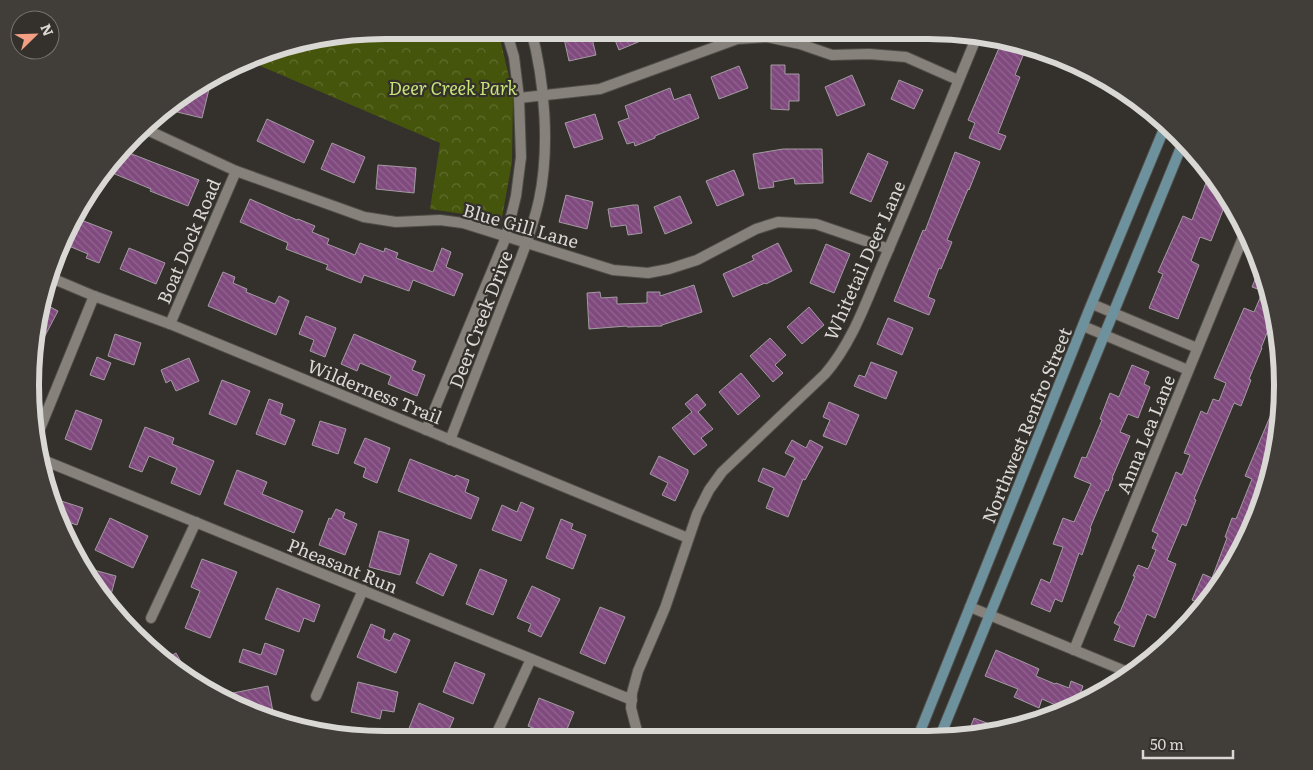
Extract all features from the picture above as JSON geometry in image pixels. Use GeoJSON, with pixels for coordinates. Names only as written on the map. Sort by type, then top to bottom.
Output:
{"type":"FeatureCollection","features":[{"type":"Feature","properties":{"kind":"main road","name":"Northwest Renfro Street"},"geometry":{"type":"LineString","coordinates":[[920,731],[1163,131]]}},
{"type":"Feature","properties":{"kind":"main road"},"geometry":{"type":"LineString","coordinates":[[943,731],[1181,149]]}},
{"type":"Feature","properties":{"kind":"street","name":"Deer Creek Drive"},"geometry":{"type":"LineString","coordinates":[[426,430],[506,237],[516,196],[521,157],[519,98],[514,57],[509,39]]}},
{"type":"Feature","properties":{"kind":"street","name":"Deer Creek Drive"},"geometry":{"type":"LineString","coordinates":[[450,440],[527,242],[539,200],[545,154],[542,94],[537,52],[533,39]]}},
{"type":"Feature","properties":{"kind":"street"},"geometry":{"type":"LineString","coordinates":[[519,98],[600,89],[737,39]]}},
{"type":"Feature","properties":{"kind":"street"},"geometry":{"type":"LineString","coordinates":[[779,39],[832,55],[869,54],[906,57],[958,80]]}},
{"type":"Feature","properties":{"kind":"street","name":"Whitetail Deer Lane"},"geometry":{"type":"LineString","coordinates":[[637,731],[631,708],[632,693],[638,671],[666,608],[697,514],[722,472],[825,374],[836,361],[851,336],[974,42]]}},
{"type":"Feature","properties":{"kind":"street","name":"Blue Gill Lane"},"geometry":{"type":"LineString","coordinates":[[150,131],[236,171],[364,217],[396,222],[440,220],[463,223],[613,270],[648,273],[669,269],[697,260],[756,229],[778,222],[816,224],[889,249]]}},
{"type":"Feature","properties":{"kind":"street","name":"Boat Dock Road"},"geometry":{"type":"LineString","coordinates":[[170,324],[236,171]]}},
{"type":"Feature","properties":{"kind":"street","name":"Anna Lea Lane"},"geometry":{"type":"LineString","coordinates":[[1074,650],[1242,239]]}},
{"type":"Feature","properties":{"kind":"street","name":"Wilderness Trail"},"geometry":{"type":"LineString","coordinates":[[55,279],[94,296],[170,324],[688,538]]}},
{"type":"Feature","properties":{"kind":"street"},"geometry":{"type":"LineString","coordinates":[[41,426],[94,296]]}},
{"type":"Feature","properties":{"kind":"street"},"geometry":{"type":"LineString","coordinates":[[1092,304],[1197,348]]}},
{"type":"Feature","properties":{"kind":"street"},"geometry":{"type":"LineString","coordinates":[[1083,326],[1188,370]]}},
{"type":"Feature","properties":{"kind":"street","name":"Pheasant Run"},"geometry":{"type":"LineString","coordinates":[[47,462],[632,700]]}},
{"type":"Feature","properties":{"kind":"street"},"geometry":{"type":"LineString","coordinates":[[151,618],[196,522]]}},
{"type":"Feature","properties":{"kind":"street"},"geometry":{"type":"LineString","coordinates":[[316,696],[363,590]]}},
{"type":"Feature","properties":{"kind":"street"},"geometry":{"type":"LineString","coordinates":[[970,607],[1123,671]]}},
{"type":"Feature","properties":{"kind":"street"},"geometry":{"type":"LineString","coordinates":[[498,731],[531,659]]}},
{"type":"Feature","properties":{"kind":"green space","name":"Deer Creek Park"},"geometry":{"type":"Polygon","coordinates":[[[362,39],[500,39],[513,94],[512,162],[501,223],[497,227],[463,214],[430,209],[440,143],[255,64],[317,45],[362,39]]]}},
{"type":"Feature","properties":{"kind":"building"},"geometry":{"type":"Polygon","coordinates":[[[564,39],[592,39],[596,55],[569,61],[564,39]]]}},
{"type":"Feature","properties":{"kind":"building"},"geometry":{"type":"Polygon","coordinates":[[[615,39],[643,39],[643,40],[619,50],[615,39]]]}},
{"type":"Feature","properties":{"kind":"building"},"geometry":{"type":"Polygon","coordinates":[[[1000,46],[1024,53],[1015,75],[1020,77],[998,133],[1006,136],[1000,150],[969,138],[975,123],[968,120],[1000,46]]]}},
{"type":"Feature","properties":{"kind":"building"},"geometry":{"type":"Polygon","coordinates":[[[771,65],[785,65],[785,74],[799,74],[799,101],[789,101],[789,110],[771,109],[771,65]]]}},
{"type":"Feature","properties":{"kind":"building"},"geometry":{"type":"Polygon","coordinates":[[[739,66],[748,88],[719,99],[711,77],[739,66]]]}},
{"type":"Feature","properties":{"kind":"building"},"geometry":{"type":"Polygon","coordinates":[[[852,75],[865,105],[837,116],[825,87],[852,75]]]}},
{"type":"Feature","properties":{"kind":"building"},"geometry":{"type":"Polygon","coordinates":[[[899,80],[923,90],[914,109],[891,99],[899,80]]]}},
{"type":"Feature","properties":{"kind":"building"},"geometry":{"type":"Polygon","coordinates":[[[210,86],[202,118],[173,111],[193,97],[210,86]]]}},
{"type":"Feature","properties":{"kind":"building"},"geometry":{"type":"Polygon","coordinates":[[[670,88],[674,100],[690,94],[699,118],[635,146],[634,142],[627,144],[618,122],[629,118],[625,106],[670,88]]]}},
{"type":"Feature","properties":{"kind":"building"},"geometry":{"type":"Polygon","coordinates":[[[595,114],[603,139],[574,148],[565,123],[595,114]]]}},
{"type":"Feature","properties":{"kind":"building"},"geometry":{"type":"Polygon","coordinates":[[[267,119],[314,141],[304,163],[257,141],[267,119]]]}},
{"type":"Feature","properties":{"kind":"building"},"geometry":{"type":"Polygon","coordinates":[[[332,143],[365,157],[354,183],[321,169],[332,143]]]}},
{"type":"Feature","properties":{"kind":"building"},"geometry":{"type":"Polygon","coordinates":[[[783,149],[822,149],[823,183],[795,184],[794,178],[773,182],[774,187],[759,189],[753,154],[783,149]]]}},
{"type":"Feature","properties":{"kind":"building"},"geometry":{"type":"Polygon","coordinates":[[[955,152],[980,162],[947,240],[952,242],[941,269],[939,268],[928,297],[935,300],[929,315],[894,301],[923,230],[925,231],[955,152]]]}},
{"type":"Feature","properties":{"kind":"building"},"geometry":{"type":"Polygon","coordinates":[[[129,153],[199,180],[188,206],[150,191],[151,189],[111,173],[129,153]]]}},
{"type":"Feature","properties":{"kind":"building"},"geometry":{"type":"Polygon","coordinates":[[[868,153],[888,162],[871,202],[850,193],[868,153]]]}},
{"type":"Feature","properties":{"kind":"building"},"geometry":{"type":"Polygon","coordinates":[[[378,165],[416,168],[414,193],[376,189],[378,165]]]}},
{"type":"Feature","properties":{"kind":"building"},"geometry":{"type":"Polygon","coordinates":[[[734,170],[744,195],[717,206],[706,181],[734,170]]]}},
{"type":"Feature","properties":{"kind":"building"},"geometry":{"type":"Polygon","coordinates":[[[1207,180],[1224,206],[1211,241],[1200,237],[1191,261],[1199,265],[1178,319],[1149,308],[1163,274],[1158,272],[1183,216],[1192,220],[1207,180]]]}},
{"type":"Feature","properties":{"kind":"building"},"geometry":{"type":"Polygon","coordinates":[[[566,195],[593,202],[587,229],[559,222],[566,195]]]}},
{"type":"Feature","properties":{"kind":"building"},"geometry":{"type":"Polygon","coordinates":[[[680,196],[692,223],[665,234],[654,207],[680,196]]]}},
{"type":"Feature","properties":{"kind":"building"},"geometry":{"type":"Polygon","coordinates":[[[250,199],[315,226],[312,232],[329,239],[327,244],[355,255],[360,243],[384,252],[385,248],[398,253],[396,258],[433,272],[442,248],[451,252],[446,267],[463,274],[454,296],[413,280],[409,291],[364,275],[361,283],[326,269],[328,265],[286,249],[288,243],[240,222],[250,199]]]}},
{"type":"Feature","properties":{"kind":"building"},"geometry":{"type":"Polygon","coordinates":[[[638,205],[642,233],[628,235],[626,225],[611,227],[608,209],[638,205]]]}},
{"type":"Feature","properties":{"kind":"building"},"geometry":{"type":"Polygon","coordinates":[[[81,220],[112,232],[99,263],[86,258],[88,254],[68,246],[81,220]]]}},
{"type":"Feature","properties":{"kind":"building"},"geometry":{"type":"Polygon","coordinates":[[[778,243],[792,271],[733,297],[723,274],[754,260],[752,256],[778,243]]]}},
{"type":"Feature","properties":{"kind":"building"},"geometry":{"type":"Polygon","coordinates":[[[826,244],[850,254],[834,293],[810,283],[826,244]]]}},
{"type":"Feature","properties":{"kind":"building"},"geometry":{"type":"Polygon","coordinates":[[[129,248],[165,263],[156,284],[120,269],[129,248]]]}},
{"type":"Feature","properties":{"kind":"building"},"geometry":{"type":"Polygon","coordinates":[[[223,272],[235,277],[233,283],[247,289],[246,292],[275,304],[279,296],[289,301],[276,335],[208,306],[223,272]]]}},
{"type":"Feature","properties":{"kind":"building"},"geometry":{"type":"Polygon","coordinates":[[[1257,276],[1261,290],[1252,287],[1257,276]]]}},
{"type":"Feature","properties":{"kind":"building"},"geometry":{"type":"Polygon","coordinates":[[[694,285],[702,312],[662,326],[589,329],[587,293],[600,292],[601,298],[617,297],[617,304],[647,303],[647,292],[660,292],[660,296],[694,285]]]}},
{"type":"Feature","properties":{"kind":"building"},"geometry":{"type":"Polygon","coordinates":[[[1262,294],[1269,327],[1249,379],[1251,380],[1241,406],[1234,403],[1194,499],[1196,500],[1186,526],[1182,524],[1167,560],[1176,564],[1155,618],[1147,614],[1134,647],[1114,640],[1120,626],[1114,623],[1138,565],[1148,569],[1156,550],[1152,548],[1158,534],[1152,531],[1176,472],[1182,475],[1190,455],[1184,453],[1201,411],[1207,414],[1213,399],[1219,401],[1226,383],[1214,378],[1244,308],[1254,312],[1262,294]]]}},
{"type":"Feature","properties":{"kind":"building"},"geometry":{"type":"Polygon","coordinates":[[[48,306],[58,311],[42,342],[48,306]]]}},
{"type":"Feature","properties":{"kind":"building"},"geometry":{"type":"Polygon","coordinates":[[[809,307],[824,325],[802,344],[787,327],[809,307]]]}},
{"type":"Feature","properties":{"kind":"building"},"geometry":{"type":"Polygon","coordinates":[[[306,316],[336,328],[325,357],[310,351],[314,340],[299,334],[306,316]]]}},
{"type":"Feature","properties":{"kind":"building"},"geometry":{"type":"Polygon","coordinates":[[[888,318],[913,328],[902,355],[877,344],[888,318]]]}},
{"type":"Feature","properties":{"kind":"building"},"geometry":{"type":"Polygon","coordinates":[[[115,334],[141,343],[134,365],[108,356],[115,334]]]}},
{"type":"Feature","properties":{"kind":"building"},"geometry":{"type":"Polygon","coordinates":[[[354,334],[416,361],[412,370],[425,375],[417,396],[388,384],[391,376],[360,363],[357,371],[341,364],[354,334]]]}},
{"type":"Feature","properties":{"kind":"building"},"geometry":{"type":"Polygon","coordinates":[[[770,338],[786,355],[775,365],[783,373],[773,382],[750,356],[770,338]]]}},
{"type":"Feature","properties":{"kind":"building"},"geometry":{"type":"Polygon","coordinates":[[[97,357],[111,363],[104,380],[90,375],[97,357]]]}},
{"type":"Feature","properties":{"kind":"building"},"geometry":{"type":"Polygon","coordinates":[[[189,358],[199,381],[176,391],[171,380],[166,383],[161,370],[189,358]]]}},
{"type":"Feature","properties":{"kind":"building"},"geometry":{"type":"Polygon","coordinates":[[[871,362],[897,372],[886,399],[854,386],[859,375],[865,377],[871,362]]]}},
{"type":"Feature","properties":{"kind":"building"},"geometry":{"type":"Polygon","coordinates":[[[1132,365],[1149,372],[1144,384],[1150,387],[1138,418],[1128,414],[1120,432],[1130,436],[1108,491],[1106,490],[1090,528],[1082,555],[1079,553],[1062,602],[1055,599],[1050,612],[1031,604],[1041,579],[1050,583],[1063,547],[1053,544],[1063,518],[1074,522],[1091,484],[1074,477],[1082,457],[1086,458],[1102,420],[1100,419],[1110,393],[1119,397],[1132,365]]]}},
{"type":"Feature","properties":{"kind":"building"},"geometry":{"type":"Polygon","coordinates":[[[741,373],[760,396],[738,415],[719,392],[741,373]]]}},
{"type":"Feature","properties":{"kind":"building"},"geometry":{"type":"Polygon","coordinates":[[[222,380],[250,391],[236,425],[209,414],[222,380]]]}},
{"type":"Feature","properties":{"kind":"building"},"geometry":{"type":"Polygon","coordinates":[[[697,394],[706,405],[698,412],[713,429],[701,438],[707,445],[694,455],[672,428],[692,412],[685,404],[697,394]]]}},
{"type":"Feature","properties":{"kind":"building"},"geometry":{"type":"Polygon","coordinates":[[[269,399],[283,404],[280,414],[295,420],[285,445],[256,434],[269,399]]]}},
{"type":"Feature","properties":{"kind":"building"},"geometry":{"type":"Polygon","coordinates":[[[829,402],[859,415],[846,445],[823,436],[830,420],[823,417],[829,402]]]}},
{"type":"Feature","properties":{"kind":"building"},"geometry":{"type":"Polygon","coordinates":[[[1274,407],[1268,453],[1248,518],[1239,538],[1216,577],[1198,602],[1192,600],[1203,574],[1212,578],[1227,538],[1225,537],[1232,518],[1236,519],[1252,479],[1245,476],[1274,407]]]}},
{"type":"Feature","properties":{"kind":"building"},"geometry":{"type":"Polygon","coordinates":[[[76,410],[102,420],[91,450],[65,439],[76,410]]]}},
{"type":"Feature","properties":{"kind":"building"},"geometry":{"type":"Polygon","coordinates":[[[320,421],[346,429],[338,454],[312,445],[320,421]]]}},
{"type":"Feature","properties":{"kind":"building"},"geometry":{"type":"Polygon","coordinates":[[[145,427],[174,438],[172,444],[214,461],[200,495],[171,483],[177,468],[149,456],[142,472],[129,467],[145,427]]]}},
{"type":"Feature","properties":{"kind":"building"},"geometry":{"type":"Polygon","coordinates":[[[365,438],[390,448],[377,483],[363,477],[366,468],[354,463],[365,438]]]}},
{"type":"Feature","properties":{"kind":"building"},"geometry":{"type":"Polygon","coordinates":[[[792,440],[806,448],[810,440],[823,447],[805,480],[803,479],[788,517],[766,508],[774,488],[758,481],[763,468],[785,477],[795,458],[785,453],[792,440]]]}},
{"type":"Feature","properties":{"kind":"building"},"geometry":{"type":"Polygon","coordinates":[[[659,456],[688,470],[675,501],[662,495],[668,483],[650,474],[659,456]]]}},
{"type":"Feature","properties":{"kind":"building"},"geometry":{"type":"Polygon","coordinates":[[[410,459],[455,477],[456,475],[469,480],[465,492],[479,498],[471,519],[398,491],[410,459]]]}},
{"type":"Feature","properties":{"kind":"building"},"geometry":{"type":"Polygon","coordinates":[[[237,470],[267,482],[262,494],[303,511],[294,533],[224,504],[237,470]]]}},
{"type":"Feature","properties":{"kind":"building"},"geometry":{"type":"Polygon","coordinates":[[[58,500],[83,508],[77,525],[68,522],[67,523],[58,500]]]}},
{"type":"Feature","properties":{"kind":"building"},"geometry":{"type":"Polygon","coordinates":[[[521,502],[534,508],[521,541],[492,530],[502,505],[517,512],[521,502]]]}},
{"type":"Feature","properties":{"kind":"building"},"geometry":{"type":"Polygon","coordinates":[[[336,509],[345,513],[343,518],[357,524],[345,555],[319,545],[329,518],[331,519],[336,509]]]}},
{"type":"Feature","properties":{"kind":"building"},"geometry":{"type":"Polygon","coordinates":[[[110,518],[148,536],[133,568],[95,550],[110,518]]]}},
{"type":"Feature","properties":{"kind":"building"},"geometry":{"type":"Polygon","coordinates":[[[561,519],[573,524],[571,529],[586,535],[573,569],[546,558],[561,519]]]}},
{"type":"Feature","properties":{"kind":"building"},"geometry":{"type":"Polygon","coordinates":[[[379,531],[409,540],[400,575],[369,567],[379,531]]]}},
{"type":"Feature","properties":{"kind":"building"},"geometry":{"type":"Polygon","coordinates":[[[430,553],[457,565],[443,596],[416,583],[430,553]]]}},
{"type":"Feature","properties":{"kind":"building"},"geometry":{"type":"Polygon","coordinates":[[[202,559],[237,572],[210,638],[185,628],[200,591],[191,587],[202,559]]]}},
{"type":"Feature","properties":{"kind":"building"},"geometry":{"type":"Polygon","coordinates":[[[480,569],[507,580],[493,615],[466,604],[480,569]]]}},
{"type":"Feature","properties":{"kind":"building"},"geometry":{"type":"Polygon","coordinates":[[[92,570],[116,576],[111,597],[92,570]]]}},
{"type":"Feature","properties":{"kind":"building"},"geometry":{"type":"Polygon","coordinates":[[[532,586],[560,599],[541,637],[528,631],[531,624],[517,618],[532,586]]]}},
{"type":"Feature","properties":{"kind":"building"},"geometry":{"type":"Polygon","coordinates":[[[277,588],[320,605],[314,622],[304,618],[299,632],[265,619],[277,588]]]}},
{"type":"Feature","properties":{"kind":"building"},"geometry":{"type":"Polygon","coordinates":[[[600,607],[625,617],[605,664],[580,653],[600,607]]]}},
{"type":"Feature","properties":{"kind":"building"},"geometry":{"type":"Polygon","coordinates":[[[371,624],[385,630],[383,638],[390,641],[394,633],[410,640],[396,673],[357,657],[371,624]]]}},
{"type":"Feature","properties":{"kind":"building"},"geometry":{"type":"Polygon","coordinates":[[[265,643],[284,650],[276,675],[239,662],[243,649],[261,655],[265,643]]]}},
{"type":"Feature","properties":{"kind":"building"},"geometry":{"type":"Polygon","coordinates":[[[996,650],[1039,669],[1036,676],[1055,684],[1069,688],[1071,681],[1083,686],[1079,697],[1058,706],[1042,699],[1039,708],[1014,697],[1018,689],[985,676],[996,650]]]}},
{"type":"Feature","properties":{"kind":"building"},"geometry":{"type":"Polygon","coordinates":[[[176,653],[184,667],[174,660],[170,656],[176,653]]]}},
{"type":"Feature","properties":{"kind":"building"},"geometry":{"type":"Polygon","coordinates":[[[455,662],[485,674],[473,704],[443,692],[455,662]]]}},
{"type":"Feature","properties":{"kind":"building"},"geometry":{"type":"Polygon","coordinates":[[[358,682],[398,692],[394,712],[382,710],[380,719],[351,712],[358,682]]]}},
{"type":"Feature","properties":{"kind":"building"},"geometry":{"type":"Polygon","coordinates":[[[268,686],[273,713],[252,705],[228,694],[268,686]]]}},
{"type":"Feature","properties":{"kind":"building"},"geometry":{"type":"Polygon","coordinates":[[[539,698],[574,712],[566,731],[540,731],[528,726],[539,698]]]}},
{"type":"Feature","properties":{"kind":"building"},"geometry":{"type":"Polygon","coordinates":[[[419,703],[454,718],[448,731],[408,731],[419,703]]]}},
{"type":"Feature","properties":{"kind":"building"},"geometry":{"type":"Polygon","coordinates":[[[974,718],[993,725],[973,728],[970,728],[974,718]]]}}]}
